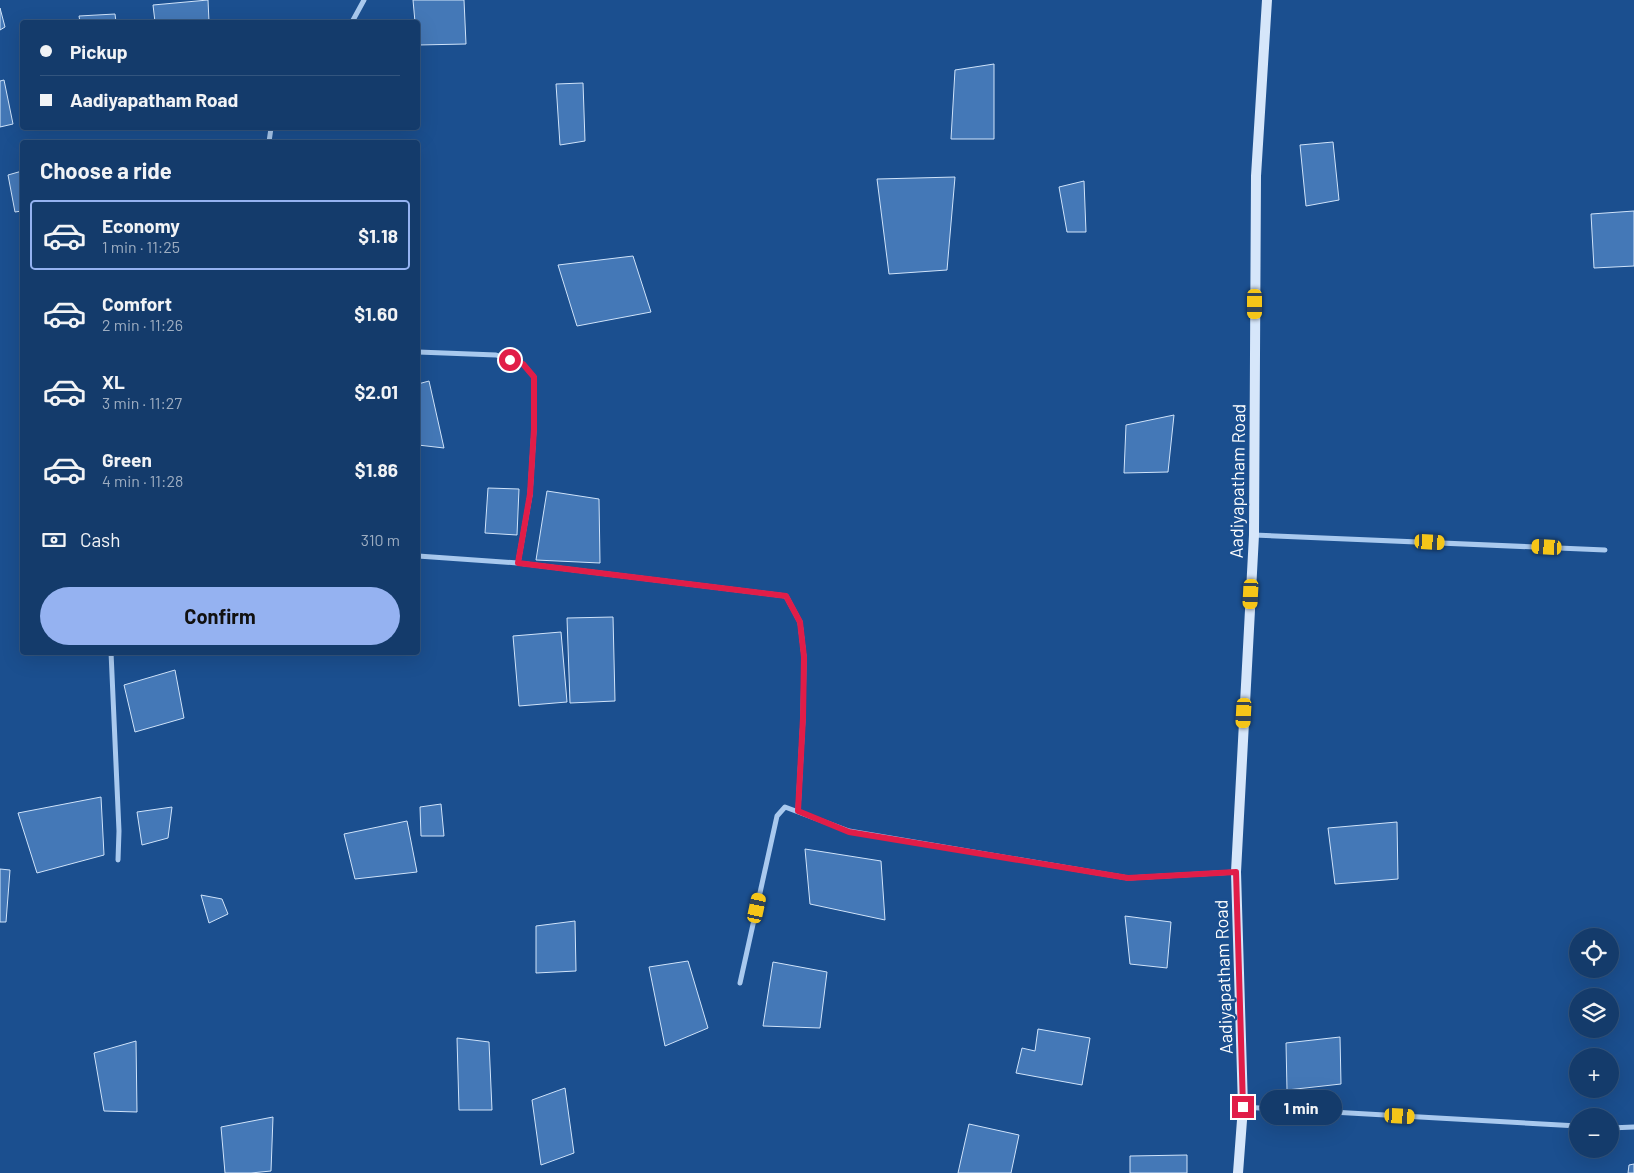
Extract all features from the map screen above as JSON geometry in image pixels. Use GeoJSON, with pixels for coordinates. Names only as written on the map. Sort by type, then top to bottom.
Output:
{"type":"FeatureCollection","features":[{"type":"Feature","properties":{"kind":"street"},"geometry":{"type":"LineString","coordinates":[[353,20],[364,0]]}},
{"type":"Feature","properties":{"kind":"street","name":"Aadiyapatham Road"},"geometry":{"type":"LineString","coordinates":[[1238,1173],[1243,1107],[1236,872],[1254,535],[1256,176],[1267,0]]}},
{"type":"Feature","properties":{"kind":"street"},"geometry":{"type":"LineString","coordinates":[[420,352],[496,355],[523,364],[534,377],[534,429],[530,494],[518,563]]}},
{"type":"Feature","properties":{"kind":"street"},"geometry":{"type":"LineString","coordinates":[[1254,535],[1606,550]]}},
{"type":"Feature","properties":{"kind":"street"},"geometry":{"type":"LineString","coordinates":[[420,556],[518,563],[786,596],[800,622],[804,657],[798,811]]}},
{"type":"Feature","properties":{"kind":"street"},"geometry":{"type":"LineString","coordinates":[[111,655],[119,830],[118,860]]}},
{"type":"Feature","properties":{"kind":"street"},"geometry":{"type":"LineString","coordinates":[[740,982],[777,816],[785,807],[849,832],[1128,878],[1236,872]]}},
{"type":"Feature","properties":{"kind":"street"},"geometry":{"type":"LineString","coordinates":[[1243,1107],[1569,1125]]}},
{"type":"Feature","properties":{"kind":"street"},"geometry":{"type":"LineString","coordinates":[[1619,1128],[1634,1127]]}},
{"type":"Feature","properties":{"kind":"building"},"geometry":{"type":"Polygon","coordinates":[[[208,0],[209,20],[155,20],[153,5],[208,0]]]}},
{"type":"Feature","properties":{"kind":"building"},"geometry":{"type":"Polygon","coordinates":[[[413,0],[464,0],[466,44],[420,45],[420,20],[415,20],[413,0]]]}},
{"type":"Feature","properties":{"kind":"building"},"geometry":{"type":"Polygon","coordinates":[[[0,8],[5,27],[0,30],[0,8]]]}},
{"type":"Feature","properties":{"kind":"building"},"geometry":{"type":"Polygon","coordinates":[[[115,14],[116,20],[80,20],[79,16],[115,14]]]}},
{"type":"Feature","properties":{"kind":"building"},"geometry":{"type":"Polygon","coordinates":[[[994,64],[994,139],[951,139],[955,70],[994,64]]]}},
{"type":"Feature","properties":{"kind":"building"},"geometry":{"type":"Polygon","coordinates":[[[4,80],[13,124],[0,127],[0,81],[4,80]]]}},
{"type":"Feature","properties":{"kind":"building"},"geometry":{"type":"Polygon","coordinates":[[[583,83],[585,141],[560,145],[556,84],[583,83]]]}},
{"type":"Feature","properties":{"kind":"building"},"geometry":{"type":"Polygon","coordinates":[[[1333,142],[1339,200],[1306,206],[1300,145],[1333,142]]]}},
{"type":"Feature","properties":{"kind":"building"},"geometry":{"type":"Polygon","coordinates":[[[20,172],[20,211],[15,212],[8,175],[20,172]]]}},
{"type":"Feature","properties":{"kind":"building"},"geometry":{"type":"Polygon","coordinates":[[[955,177],[947,270],[889,274],[877,179],[955,177]]]}},
{"type":"Feature","properties":{"kind":"building"},"geometry":{"type":"Polygon","coordinates":[[[1084,181],[1086,232],[1067,232],[1059,187],[1084,181]]]}},
{"type":"Feature","properties":{"kind":"building"},"geometry":{"type":"Polygon","coordinates":[[[1634,211],[1634,266],[1594,268],[1591,214],[1634,211]]]}},
{"type":"Feature","properties":{"kind":"building"},"geometry":{"type":"Polygon","coordinates":[[[633,256],[651,312],[577,326],[558,265],[633,256]]]}},
{"type":"Feature","properties":{"kind":"building"},"geometry":{"type":"Polygon","coordinates":[[[429,381],[444,448],[420,445],[420,383],[429,381]]]}},
{"type":"Feature","properties":{"kind":"building"},"geometry":{"type":"Polygon","coordinates":[[[1174,415],[1168,472],[1124,473],[1126,425],[1174,415]]]}},
{"type":"Feature","properties":{"kind":"building"},"geometry":{"type":"Polygon","coordinates":[[[488,488],[519,489],[517,535],[485,533],[488,488]]]}},
{"type":"Feature","properties":{"kind":"building"},"geometry":{"type":"Polygon","coordinates":[[[547,491],[599,499],[600,563],[536,560],[547,491]]]}},
{"type":"Feature","properties":{"kind":"building"},"geometry":{"type":"Polygon","coordinates":[[[613,617],[615,701],[570,703],[567,618],[613,617]]]}},
{"type":"Feature","properties":{"kind":"building"},"geometry":{"type":"Polygon","coordinates":[[[561,632],[567,702],[519,706],[513,636],[561,632]]]}},
{"type":"Feature","properties":{"kind":"building"},"geometry":{"type":"Polygon","coordinates":[[[175,670],[184,718],[135,732],[124,685],[175,670]]]}},
{"type":"Feature","properties":{"kind":"building"},"geometry":{"type":"Polygon","coordinates":[[[101,797],[104,855],[37,873],[18,813],[101,797]]]}},
{"type":"Feature","properties":{"kind":"building"},"geometry":{"type":"Polygon","coordinates":[[[441,804],[444,836],[421,836],[420,807],[441,804]]]}},
{"type":"Feature","properties":{"kind":"building"},"geometry":{"type":"Polygon","coordinates":[[[172,807],[168,838],[142,845],[137,812],[172,807]]]}},
{"type":"Feature","properties":{"kind":"building"},"geometry":{"type":"Polygon","coordinates":[[[407,821],[417,872],[355,879],[344,834],[407,821]]]}},
{"type":"Feature","properties":{"kind":"building"},"geometry":{"type":"Polygon","coordinates":[[[1397,822],[1398,879],[1335,884],[1328,828],[1397,822]]]}},
{"type":"Feature","properties":{"kind":"building"},"geometry":{"type":"Polygon","coordinates":[[[805,849],[881,861],[885,920],[810,904],[805,849]]]}},
{"type":"Feature","properties":{"kind":"building"},"geometry":{"type":"Polygon","coordinates":[[[0,869],[10,870],[6,922],[0,922],[0,869]]]}},
{"type":"Feature","properties":{"kind":"building"},"geometry":{"type":"Polygon","coordinates":[[[201,895],[222,899],[228,914],[209,923],[201,895]]]}},
{"type":"Feature","properties":{"kind":"building"},"geometry":{"type":"Polygon","coordinates":[[[1125,916],[1171,922],[1167,968],[1130,964],[1125,916]]]}},
{"type":"Feature","properties":{"kind":"building"},"geometry":{"type":"Polygon","coordinates":[[[575,921],[576,971],[536,973],[536,926],[575,921]]]}},
{"type":"Feature","properties":{"kind":"building"},"geometry":{"type":"Polygon","coordinates":[[[688,961],[708,1028],[665,1046],[649,967],[688,961]]]}},
{"type":"Feature","properties":{"kind":"building"},"geometry":{"type":"Polygon","coordinates":[[[773,962],[827,972],[820,1028],[763,1026],[773,962]]]}},
{"type":"Feature","properties":{"kind":"building"},"geometry":{"type":"Polygon","coordinates":[[[1038,1029],[1090,1038],[1082,1085],[1016,1073],[1022,1048],[1035,1051],[1038,1029]]]}},
{"type":"Feature","properties":{"kind":"building"},"geometry":{"type":"Polygon","coordinates":[[[1340,1037],[1341,1084],[1287,1090],[1286,1043],[1340,1037]]]}},
{"type":"Feature","properties":{"kind":"building"},"geometry":{"type":"Polygon","coordinates":[[[457,1038],[489,1042],[492,1110],[459,1110],[457,1038]]]}},
{"type":"Feature","properties":{"kind":"building"},"geometry":{"type":"Polygon","coordinates":[[[136,1041],[137,1112],[104,1111],[94,1053],[136,1041]]]}},
{"type":"Feature","properties":{"kind":"building"},"geometry":{"type":"Polygon","coordinates":[[[565,1088],[574,1153],[541,1165],[532,1100],[565,1088]]]}},
{"type":"Feature","properties":{"kind":"building"},"geometry":{"type":"Polygon","coordinates":[[[273,1117],[271,1171],[225,1173],[221,1127],[273,1117]]]}},
{"type":"Feature","properties":{"kind":"building"},"geometry":{"type":"Polygon","coordinates":[[[969,1124],[1019,1135],[1011,1173],[958,1173],[969,1124]]]}},
{"type":"Feature","properties":{"kind":"building"},"geometry":{"type":"Polygon","coordinates":[[[1187,1155],[1187,1173],[1130,1173],[1130,1156],[1187,1155]]]}},
{"type":"Feature","properties":{"kind":"building"},"geometry":{"type":"Polygon","coordinates":[[[1634,1164],[1634,1173],[1628,1173],[1629,1165],[1634,1164]]]}},
{"type":"Feature","properties":{"kind":"route"},"geometry":{"type":"LineString","coordinates":[[510,360],[523,364],[534,377],[534,429],[530,494],[518,563],[786,596],[800,622],[804,657],[798,811],[849,832],[1128,878],[1236,872],[1243,1107]]}}]}
